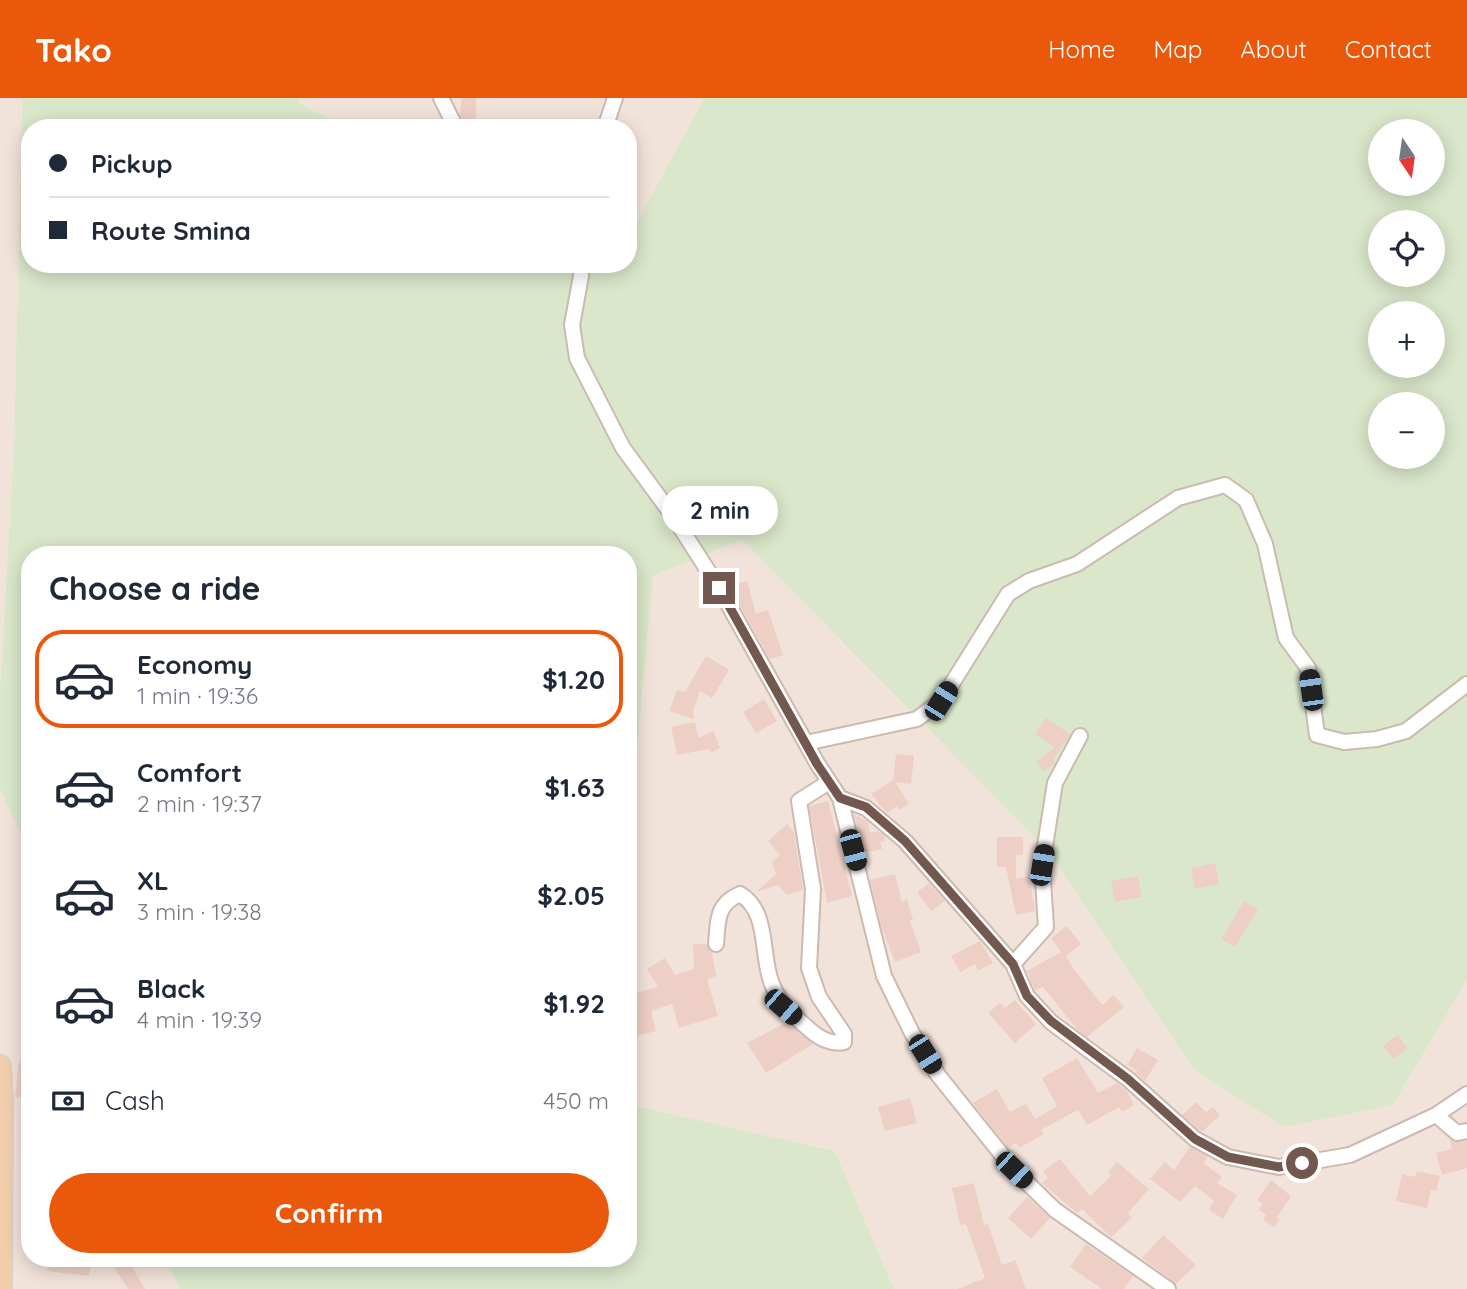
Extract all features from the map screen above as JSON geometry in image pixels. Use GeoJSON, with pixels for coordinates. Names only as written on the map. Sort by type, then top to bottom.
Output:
{"type":"FeatureCollection","features":[{"type":"Feature","properties":{"kind":"main road"},"geometry":{"type":"LineString","coordinates":[[0,1066],[1,1289]]}},
{"type":"Feature","properties":{"kind":"street"},"geometry":{"type":"LineString","coordinates":[[441,98],[452,119]]}},
{"type":"Feature","properties":{"kind":"street"},"geometry":{"type":"LineString","coordinates":[[608,119],[615,98]]}},
{"type":"Feature","properties":{"kind":"street"},"geometry":{"type":"LineString","coordinates":[[581,273],[572,326],[577,358],[623,448],[673,516],[719,588],[840,798],[884,976],[912,1033],[938,1075],[1014,1170],[1055,1210],[1168,1289]]}},
{"type":"Feature","properties":{"kind":"street"},"geometry":{"type":"LineString","coordinates":[[806,743],[917,719],[941,701],[1008,594],[1029,581],[1077,564],[1178,498],[1224,485],[1246,500],[1265,544],[1286,638],[1308,668],[1317,735],[1344,742],[1377,739],[1406,731],[1467,684]]}},
{"type":"Feature","properties":{"kind":"street"},"geometry":{"type":"LineString","coordinates":[[1013,964],[1046,927],[1042,865],[1055,783],[1080,736]]}},
{"type":"Feature","properties":{"kind":"street"},"geometry":{"type":"LineString","coordinates":[[716,944],[719,914],[728,899],[740,894],[751,901],[760,923],[771,982],[783,1007],[817,1036],[836,1044],[844,1042],[844,1034],[819,997],[809,968],[813,889],[799,801],[829,782]]}},
{"type":"Feature","properties":{"kind":"street"},"geometry":{"type":"LineString","coordinates":[[840,798],[866,807],[905,841],[1013,964],[1027,996],[1051,1021],[1128,1079],[1195,1139],[1228,1157],[1279,1167],[1350,1154],[1436,1115],[1467,1094]]}},
{"type":"Feature","properties":{"kind":"street"},"geometry":{"type":"LineString","coordinates":[[1436,1115],[1457,1133],[1467,1131]]}},
{"type":"Feature","properties":{"kind":"shaded area"},"geometry":{"type":"Polygon","coordinates":[[[0,98],[22,98],[14,444],[0,686],[0,98]]]}},
{"type":"Feature","properties":{"kind":"shaded area"},"geometry":{"type":"Polygon","coordinates":[[[299,98],[704,98],[637,222],[637,119],[330,119],[299,103],[299,98]]]}},
{"type":"Feature","properties":{"kind":"shaded area"},"geometry":{"type":"Polygon","coordinates":[[[742,540],[1048,851],[1194,1070],[1393,1105],[1467,980],[1467,1289],[894,1289],[835,1151],[637,1106],[637,751],[653,576],[742,540]]]}},
{"type":"Feature","properties":{"kind":"shaded area"},"geometry":{"type":"Polygon","coordinates":[[[0,790],[21,834],[21,1267],[169,1267],[180,1289],[0,1289],[0,790]]]}},
{"type":"Feature","properties":{"kind":"green space"},"geometry":{"type":"Polygon","coordinates":[[[22,98],[299,98],[299,103],[330,119],[22,119],[22,98]]]}},
{"type":"Feature","properties":{"kind":"green space"},"geometry":{"type":"Polygon","coordinates":[[[704,98],[1467,98],[1467,980],[1393,1105],[1284,1127],[1194,1070],[1048,851],[742,540],[653,576],[637,751],[637,546],[21,546],[21,834],[0,790],[0,686],[14,444],[21,141],[21,273],[637,273],[637,222],[704,98]]]}},
{"type":"Feature","properties":{"kind":"green space"},"geometry":{"type":"Polygon","coordinates":[[[637,1106],[835,1151],[894,1289],[180,1289],[169,1267],[637,1267],[637,1106]]]}},
{"type":"Feature","properties":{"kind":"building"},"geometry":{"type":"Polygon","coordinates":[[[462,98],[476,98],[476,119],[461,119],[462,98]]]}},
{"type":"Feature","properties":{"kind":"building"},"geometry":{"type":"Polygon","coordinates":[[[747,581],[756,614],[768,610],[783,655],[770,659],[729,586],[747,581]]]}},
{"type":"Feature","properties":{"kind":"building"},"geometry":{"type":"Polygon","coordinates":[[[706,656],[729,670],[712,698],[700,691],[693,711],[694,719],[669,711],[677,690],[685,692],[706,656]]]}},
{"type":"Feature","properties":{"kind":"building"},"geometry":{"type":"Polygon","coordinates":[[[764,699],[777,721],[756,733],[743,712],[764,699]]]}},
{"type":"Feature","properties":{"kind":"building"},"geometry":{"type":"Polygon","coordinates":[[[1046,718],[1070,734],[1054,759],[1054,764],[1044,772],[1036,762],[1055,747],[1035,734],[1046,718]]]}},
{"type":"Feature","properties":{"kind":"building"},"geometry":{"type":"Polygon","coordinates":[[[695,722],[698,738],[713,731],[720,748],[711,753],[709,749],[677,755],[671,727],[695,722]]]}},
{"type":"Feature","properties":{"kind":"building"},"geometry":{"type":"Polygon","coordinates":[[[896,754],[914,756],[911,784],[895,782],[909,804],[899,810],[897,806],[887,813],[871,794],[893,780],[896,754]]]}},
{"type":"Feature","properties":{"kind":"building"},"geometry":{"type":"Polygon","coordinates":[[[828,801],[852,896],[827,903],[809,806],[828,801]]]}},
{"type":"Feature","properties":{"kind":"building"},"geometry":{"type":"Polygon","coordinates":[[[854,814],[868,822],[870,833],[878,831],[884,836],[885,841],[880,842],[882,849],[864,853],[854,814]]]}},
{"type":"Feature","properties":{"kind":"building"},"geometry":{"type":"Polygon","coordinates":[[[787,824],[794,833],[803,890],[787,895],[778,885],[756,892],[776,874],[772,862],[780,855],[768,841],[787,824]]]}},
{"type":"Feature","properties":{"kind":"building"},"geometry":{"type":"Polygon","coordinates":[[[997,837],[1023,837],[1023,855],[1016,855],[1016,879],[1029,876],[1035,911],[1016,915],[1006,867],[997,867],[997,837]]]}},
{"type":"Feature","properties":{"kind":"building"},"geometry":{"type":"Polygon","coordinates":[[[1215,863],[1219,884],[1195,889],[1191,868],[1215,863]]]}},
{"type":"Feature","properties":{"kind":"building"},"geometry":{"type":"Polygon","coordinates":[[[895,874],[902,902],[907,899],[913,920],[910,921],[921,952],[895,962],[882,928],[870,880],[895,874]]]}},
{"type":"Feature","properties":{"kind":"building"},"geometry":{"type":"Polygon","coordinates":[[[1138,876],[1142,897],[1115,902],[1111,881],[1138,876]]]}},
{"type":"Feature","properties":{"kind":"building"},"geometry":{"type":"Polygon","coordinates":[[[929,883],[945,901],[931,911],[917,892],[929,883]]]}},
{"type":"Feature","properties":{"kind":"building"},"geometry":{"type":"Polygon","coordinates":[[[1244,901],[1258,909],[1235,947],[1221,939],[1244,901]]]}},
{"type":"Feature","properties":{"kind":"building"},"geometry":{"type":"Polygon","coordinates":[[[1067,926],[1081,944],[1066,956],[1073,968],[1102,1005],[1114,995],[1124,1007],[1087,1037],[1077,1029],[1043,987],[1035,991],[1027,971],[1061,952],[1051,938],[1067,926]]]}},
{"type":"Feature","properties":{"kind":"building"},"geometry":{"type":"Polygon","coordinates":[[[980,941],[993,963],[978,971],[975,964],[960,972],[951,956],[980,941]]]}},
{"type":"Feature","properties":{"kind":"building"},"geometry":{"type":"Polygon","coordinates":[[[693,944],[706,944],[712,953],[716,976],[707,979],[718,1016],[679,1028],[672,1004],[651,1011],[656,1031],[637,1036],[637,993],[658,987],[647,969],[665,958],[675,975],[694,969],[693,944]]]}},
{"type":"Feature","properties":{"kind":"building"},"geometry":{"type":"Polygon","coordinates":[[[1015,1000],[1036,1024],[1015,1043],[988,1013],[1000,1003],[1005,1008],[1015,1000]]]}},
{"type":"Feature","properties":{"kind":"building"},"geometry":{"type":"Polygon","coordinates":[[[787,1022],[813,1044],[766,1073],[747,1043],[787,1022]]]}},
{"type":"Feature","properties":{"kind":"building"},"geometry":{"type":"Polygon","coordinates":[[[1398,1035],[1408,1048],[1393,1059],[1383,1046],[1398,1035]]]}},
{"type":"Feature","properties":{"kind":"building"},"geometry":{"type":"Polygon","coordinates":[[[1137,1048],[1158,1060],[1145,1081],[1135,1072],[1138,1071],[1127,1065],[1137,1048]]]}},
{"type":"Feature","properties":{"kind":"building"},"geometry":{"type":"Polygon","coordinates":[[[1077,1058],[1098,1093],[1117,1083],[1126,1090],[1134,1105],[1122,1112],[1119,1107],[1087,1125],[1078,1110],[1041,1130],[1044,1134],[1019,1148],[1016,1143],[1008,1148],[973,1103],[997,1089],[1010,1112],[1026,1104],[1035,1119],[1057,1106],[1042,1078],[1077,1058]]]}},
{"type":"Feature","properties":{"kind":"building"},"geometry":{"type":"Polygon","coordinates":[[[19,1061],[21,1061],[21,1097],[15,1097],[19,1061]]]}},
{"type":"Feature","properties":{"kind":"building"},"geometry":{"type":"Polygon","coordinates":[[[910,1098],[917,1123],[885,1131],[878,1107],[910,1098]]]}},
{"type":"Feature","properties":{"kind":"building"},"geometry":{"type":"Polygon","coordinates":[[[1196,1102],[1206,1112],[1213,1107],[1220,1115],[1202,1132],[1182,1115],[1196,1102]]]}},
{"type":"Feature","properties":{"kind":"building"},"geometry":{"type":"Polygon","coordinates":[[[1449,1139],[1455,1142],[1467,1141],[1467,1168],[1442,1175],[1436,1153],[1452,1149],[1449,1139]]]}},
{"type":"Feature","properties":{"kind":"building"},"geometry":{"type":"Polygon","coordinates":[[[1190,1147],[1208,1157],[1204,1163],[1222,1177],[1217,1183],[1237,1195],[1223,1219],[1209,1210],[1214,1201],[1195,1186],[1180,1202],[1150,1179],[1165,1162],[1174,1170],[1190,1147]]]}},
{"type":"Feature","properties":{"kind":"building"},"geometry":{"type":"Polygon","coordinates":[[[1060,1159],[1090,1196],[1112,1175],[1108,1172],[1117,1162],[1149,1189],[1128,1213],[1132,1218],[1111,1237],[1082,1209],[1077,1213],[1042,1183],[1048,1178],[1043,1171],[1060,1159]]]}},
{"type":"Feature","properties":{"kind":"building"},"geometry":{"type":"Polygon","coordinates":[[[1417,1171],[1440,1176],[1436,1191],[1431,1190],[1427,1208],[1396,1201],[1402,1174],[1415,1177],[1417,1171]]]}},
{"type":"Feature","properties":{"kind":"building"},"geometry":{"type":"Polygon","coordinates":[[[1271,1180],[1291,1196],[1277,1217],[1280,1219],[1274,1227],[1263,1220],[1266,1215],[1259,1210],[1263,1204],[1257,1200],[1271,1180]]]}},
{"type":"Feature","properties":{"kind":"building"},"geometry":{"type":"Polygon","coordinates":[[[974,1183],[984,1225],[988,1224],[1002,1265],[1015,1260],[1026,1289],[958,1289],[985,1278],[966,1224],[960,1225],[952,1188],[974,1183]]]}},
{"type":"Feature","properties":{"kind":"building"},"geometry":{"type":"Polygon","coordinates":[[[1027,1197],[1050,1218],[1031,1239],[1008,1218],[1027,1197]]]}},
{"type":"Feature","properties":{"kind":"building"},"geometry":{"type":"Polygon","coordinates":[[[1163,1235],[1196,1265],[1176,1284],[1142,1258],[1163,1235]]]}},
{"type":"Feature","properties":{"kind":"building"},"geometry":{"type":"Polygon","coordinates":[[[1086,1244],[1133,1276],[1124,1289],[1102,1289],[1070,1267],[1086,1244]]]}},
{"type":"Feature","properties":{"kind":"building"},"geometry":{"type":"Polygon","coordinates":[[[48,1267],[91,1267],[89,1276],[47,1271],[48,1267]]]}},
{"type":"Feature","properties":{"kind":"building"},"geometry":{"type":"Polygon","coordinates":[[[114,1267],[132,1267],[145,1289],[128,1289],[114,1267]]]}},
{"type":"Feature","properties":{"kind":"route"},"geometry":{"type":"LineString","coordinates":[[719,588],[817,764],[840,798],[866,807],[905,841],[1013,964],[1027,996],[1051,1021],[1128,1079],[1195,1139],[1228,1157],[1279,1167],[1302,1163]]}}]}
